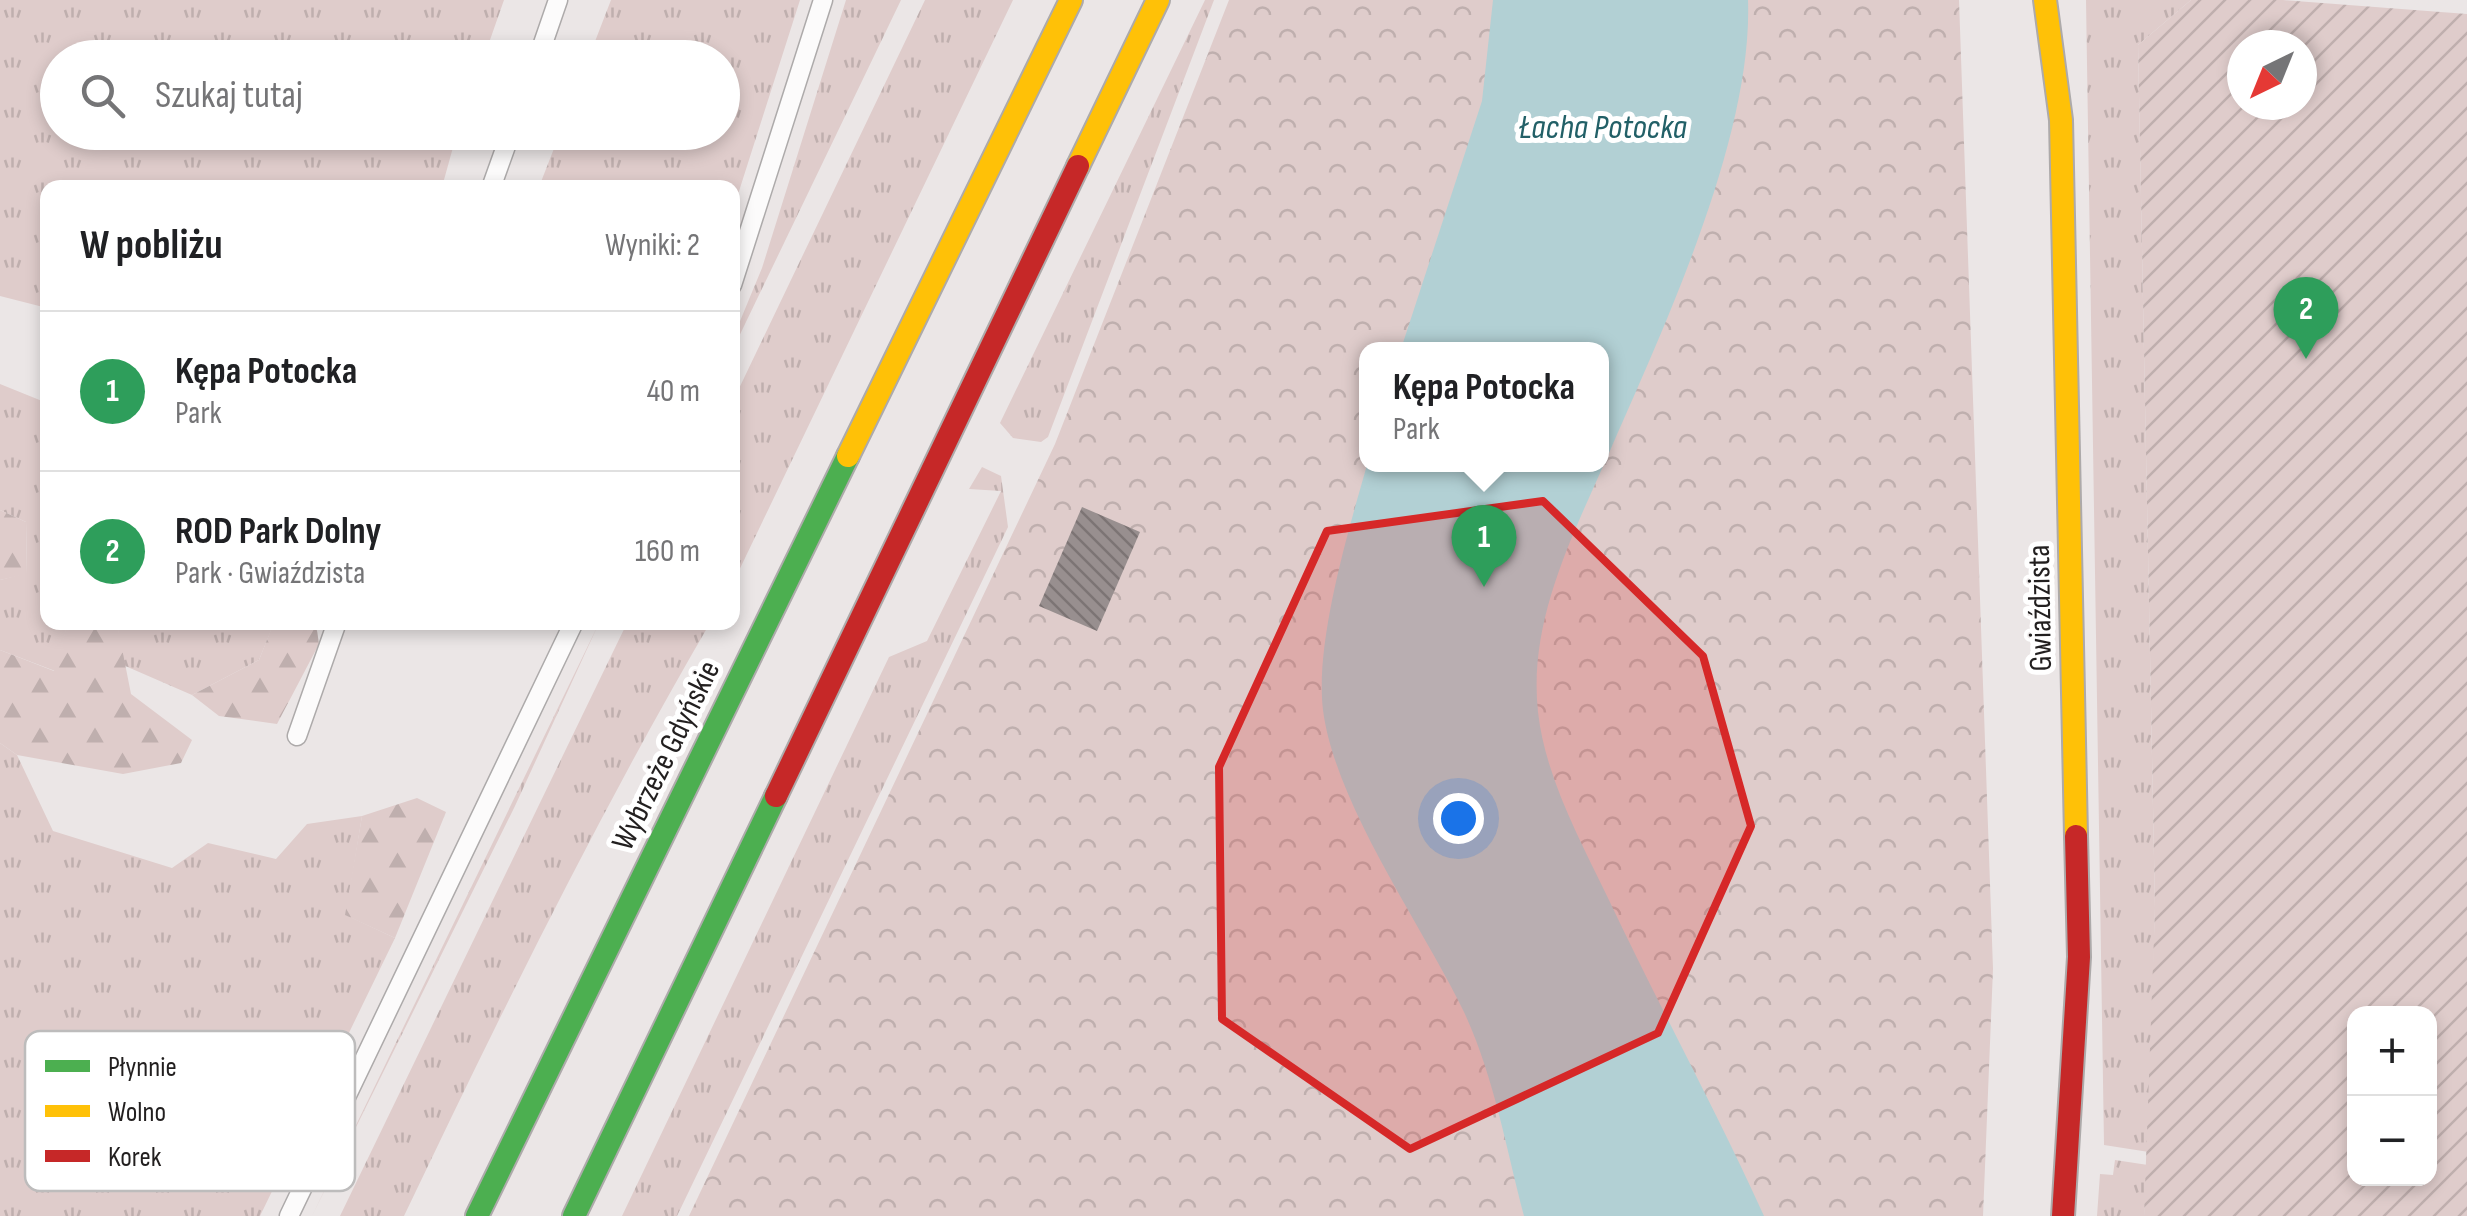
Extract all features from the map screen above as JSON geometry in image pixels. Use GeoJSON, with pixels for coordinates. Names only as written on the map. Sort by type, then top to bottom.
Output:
{"type":"FeatureCollection","features":[{"type":"Feature","properties":{"kind":"main road","name":"Wybrzeże Gdyńskie"},"geometry":{"type":"LineString","coordinates":[[477,1216],[1071,0]]}},
{"type":"Feature","properties":{"kind":"main road"},"geometry":{"type":"LineString","coordinates":[[574,1216],[1158,0]]}},
{"type":"Feature","properties":{"kind":"main road","name":"Gwiaździsta"},"geometry":{"type":"LineString","coordinates":[[2046,0],[2061,120],[2078,937],[2063,1216]]}},
{"type":"Feature","properties":{"kind":"lane"},"geometry":{"type":"LineString","coordinates":[[544,40],[558,0]]}},
{"type":"Feature","properties":{"kind":"lane"},"geometry":{"type":"LineString","coordinates":[[740,260],[822,0]]}},
{"type":"Feature","properties":{"kind":"lane"},"geometry":{"type":"LineString","coordinates":[[495,180],[505,150]]}},
{"type":"Feature","properties":{"kind":"lane"},"geometry":{"type":"LineString","coordinates":[[297,736],[334,630]]}},
{"type":"Feature","properties":{"kind":"lane"},"geometry":{"type":"LineString","coordinates":[[355,1078],[570,630]]}},
{"type":"Feature","properties":{"kind":"lane"},"geometry":{"type":"LineString","coordinates":[[289,1216],[301,1191]]}},
{"type":"Feature","properties":{"kind":"highlighted area"},"geometry":{"type":"Polygon","coordinates":[[[1543,501],[1703,656],[1751,826],[1658,1033],[1410,1149],[1222,1019],[1219,767],[1327,531],[1543,501]]]}},
{"type":"Feature","properties":{"kind":"green space"},"geometry":{"type":"Polygon","coordinates":[[[0,0],[504,0],[490,40],[40,40],[40,150],[452,150],[444,180],[40,180],[40,306],[0,296],[0,0]]]}},
{"type":"Feature","properties":{"kind":"green space"},"geometry":{"type":"Polygon","coordinates":[[[611,0],[800,0],[740,188],[740,180],[542,180],[553,150],[740,150],[740,40],[596,40],[611,0]]]}},
{"type":"Feature","properties":{"kind":"green space"},"geometry":{"type":"Polygon","coordinates":[[[846,0],[901,0],[740,334],[740,321],[762,268],[846,0]]]}},
{"type":"Feature","properties":{"kind":"green space"},"geometry":{"type":"Polygon","coordinates":[[[925,0],[1013,0],[740,568],[740,386],[925,0]]]}},
{"type":"Feature","properties":{"kind":"green space"},"geometry":{"type":"Polygon","coordinates":[[[1205,0],[1214,0],[1048,437],[1041,442],[1013,438],[1000,423],[1205,0]]]}},
{"type":"Feature","properties":{"kind":"green space"},"geometry":{"type":"Polygon","coordinates":[[[1229,0],[1959,0],[1993,969],[1983,1216],[689,1216],[1055,444],[1229,0]]]}},
{"type":"Feature","properties":{"kind":"green space"},"geometry":{"type":"Polygon","coordinates":[[[2086,0],[2191,0],[2138,45],[2155,908],[2149,1152],[2104,1145],[2086,0]]]}},
{"type":"Feature","properties":{"kind":"green space"},"geometry":{"type":"Polygon","coordinates":[[[2191,0],[2283,0],[2467,14],[2467,1216],[2144,1216],[2155,908],[2138,45],[2191,0]]]}},
{"type":"Feature","properties":{"kind":"green space"},"geometry":{"type":"Polygon","coordinates":[[[0,384],[40,400],[40,630],[66,630],[55,671],[0,650],[0,580],[27,573],[26,522],[0,510],[0,384]]]}},
{"type":"Feature","properties":{"kind":"green space"},"geometry":{"type":"Polygon","coordinates":[[[982,467],[1001,476],[1008,527],[677,1216],[622,1216],[889,657],[927,641],[1001,491],[969,489],[982,467]]]}},
{"type":"Feature","properties":{"kind":"green space"},"geometry":{"type":"Polygon","coordinates":[[[0,510],[26,522],[27,574],[0,580],[0,510]]]}},
{"type":"Feature","properties":{"kind":"green space"},"geometry":{"type":"Polygon","coordinates":[[[66,630],[118,630],[131,694],[192,740],[181,763],[123,774],[17,755],[0,743],[0,650],[54,671],[66,630]]]}},
{"type":"Feature","properties":{"kind":"green space"},"geometry":{"type":"Polygon","coordinates":[[[118,630],[271,630],[259,660],[192,695],[123,665],[118,630]]]}},
{"type":"Feature","properties":{"kind":"green space"},"geometry":{"type":"Polygon","coordinates":[[[271,630],[317,630],[319,644],[277,724],[219,716],[192,695],[259,660],[271,630]]]}},
{"type":"Feature","properties":{"kind":"green space"},"geometry":{"type":"Polygon","coordinates":[[[596,630],[596,630],[515,806],[355,1127],[596,630]]]}},
{"type":"Feature","properties":{"kind":"green space"},"geometry":{"type":"Polygon","coordinates":[[[624,630],[706,630],[551,916],[404,1216],[340,1216],[624,630]]]}},
{"type":"Feature","properties":{"kind":"green space"},"geometry":{"type":"Polygon","coordinates":[[[0,743],[17,755],[53,831],[172,868],[208,843],[276,859],[307,824],[362,816],[346,915],[395,938],[350,1031],[25,1031],[25,1191],[272,1191],[260,1216],[0,1216],[0,743]]]}},
{"type":"Feature","properties":{"kind":"green space"},"geometry":{"type":"Polygon","coordinates":[[[417,798],[446,812],[395,938],[345,915],[362,816],[417,798]]]}},
{"type":"Feature","properties":{"kind":"green space"},"geometry":{"type":"Polygon","coordinates":[[[2115,1160],[2148,1165],[2144,1216],[2097,1216],[2100,1174],[2113,1175],[2115,1160]]]}},
{"type":"Feature","properties":{"kind":"water","name":"Łacha Potocka"},"geometry":{"type":"Polygon","coordinates":[[[1493,0],[1748,0],[1746,54],[1721,170],[1655,348],[1609,452],[1609,342],[1403,342],[1482,101],[1493,0]]]}},
{"type":"Feature","properties":{"kind":"water","name":"Łacha Potocka"},"geometry":{"type":"Polygon","coordinates":[[[1365,472],[1600,472],[1556,579],[1547,611],[1537,678],[1542,736],[1565,807],[1586,853],[1764,1216],[1524,1216],[1474,1036],[1362,824],[1331,746],[1323,710],[1324,652],[1365,472]]]}},
{"type":"Feature","properties":{"kind":"building"},"geometry":{"type":"Polygon","coordinates":[[[1082,507],[1140,532],[1097,631],[1039,606],[1082,507]]]}},
{"type":"Feature","properties":{"kind":"traffic: fast"},"geometry":{"type":"LineString","coordinates":[[477,1216],[848,456]]}},
{"type":"Feature","properties":{"kind":"traffic: fast"},"geometry":{"type":"LineString","coordinates":[[574,1216],[776,796]]}},
{"type":"Feature","properties":{"kind":"traffic: slow"},"geometry":{"type":"LineString","coordinates":[[848,456],[1071,0]]}},
{"type":"Feature","properties":{"kind":"traffic: slow"},"geometry":{"type":"LineString","coordinates":[[1078,166],[1158,0]]}},
{"type":"Feature","properties":{"kind":"traffic: slow"},"geometry":{"type":"LineString","coordinates":[[2045,0],[2061,120],[2076,836]]}},
{"type":"Feature","properties":{"kind":"traffic: jam"},"geometry":{"type":"LineString","coordinates":[[776,796],[1078,166]]}},
{"type":"Feature","properties":{"kind":"traffic: jam"},"geometry":{"type":"LineString","coordinates":[[2063,1216],[2079,957],[2076,836]]}},
{"type":"Feature","properties":{"kind":"place","name":"ROD Park Dolny"},"geometry":{"type":"Point","coordinates":[2306,359]}},
{"type":"Feature","properties":{"kind":"place","name":"Kępa Potocka"},"geometry":{"type":"Point","coordinates":[1484,587]}}]}
